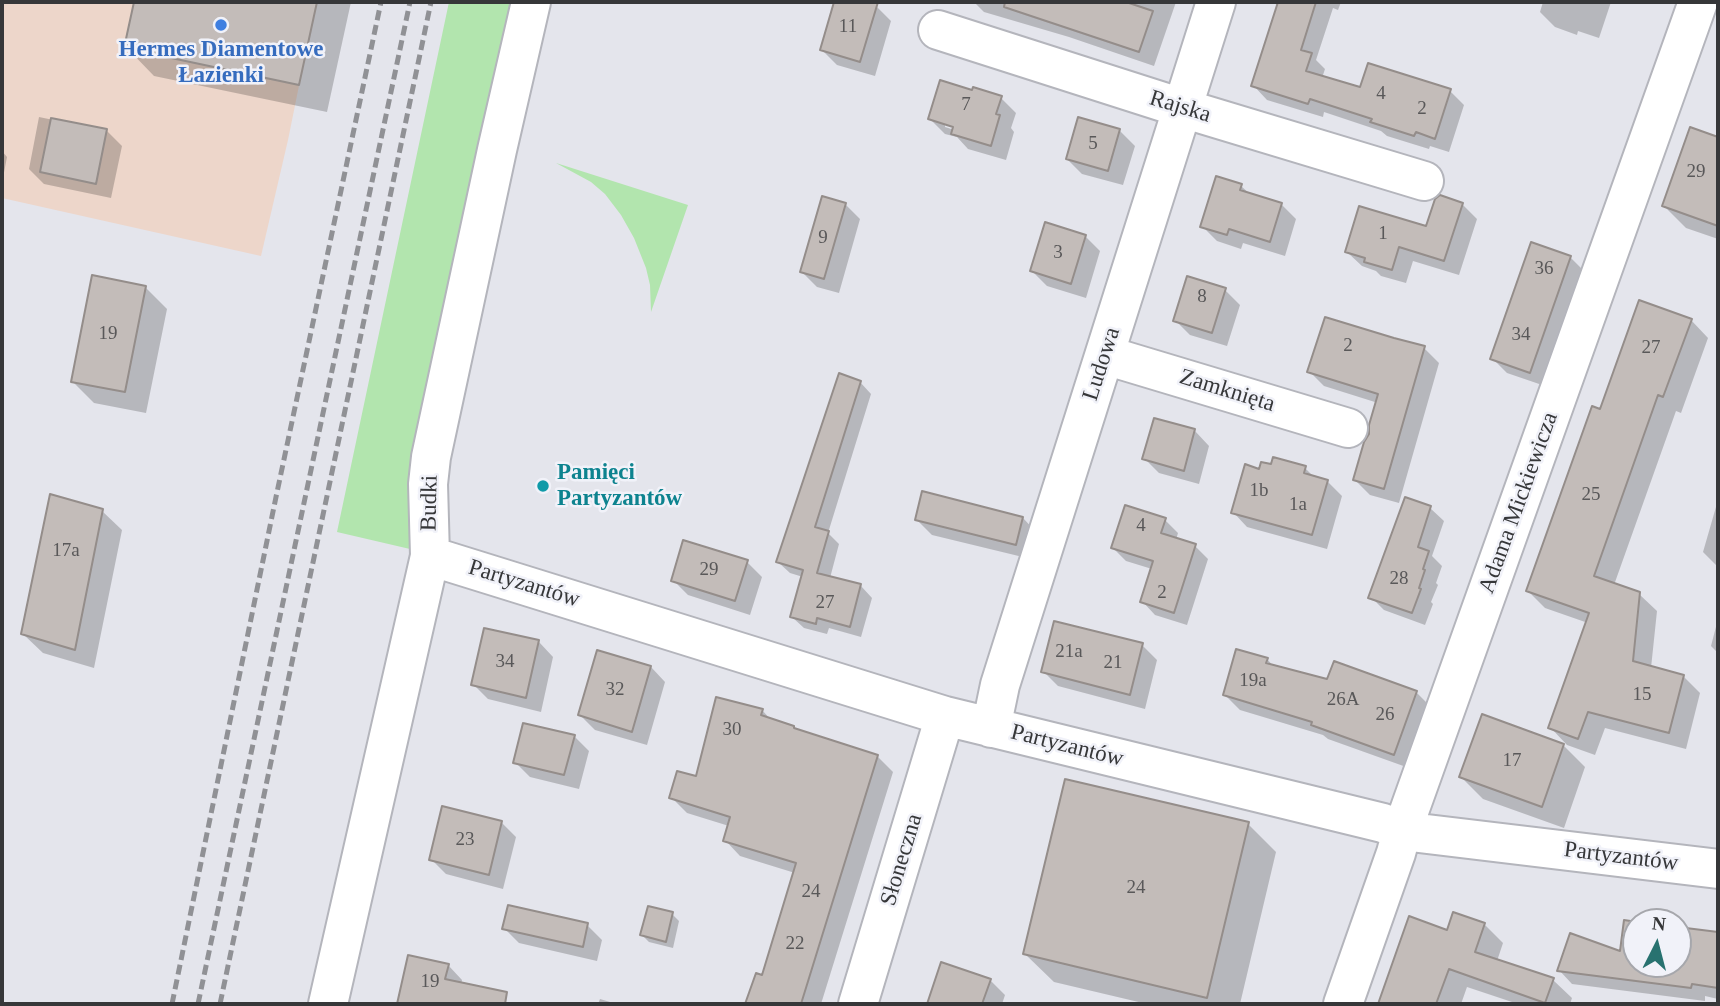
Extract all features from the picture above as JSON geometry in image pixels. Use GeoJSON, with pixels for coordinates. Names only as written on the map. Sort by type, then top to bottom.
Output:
{"type":"FeatureCollection","features":[{"type":"Feature","properties":{"kind":"street","name":"Budki"},"geometry":{"type":"LineString","coordinates":[[328,1004],[430,555],[428,484],[431,457],[531,2]]}},
{"type":"Feature","properties":{"kind":"street","name":"Ludowa"},"geometry":{"type":"LineString","coordinates":[[990,728],[1000,685],[1216,2]]}},
{"type":"Feature","properties":{"kind":"street","name":"Adama Mickiewicza"},"geometry":{"type":"LineString","coordinates":[[1343,1004],[1402,831],[1698,2]]}},
{"type":"Feature","properties":{"kind":"street","name":"Rajska"},"geometry":{"type":"LineString","coordinates":[[938,30],[1424,181]]}},
{"type":"Feature","properties":{"kind":"street","name":"Zamknięta"},"geometry":{"type":"LineString","coordinates":[[1105,355],[1348,428]]}},
{"type":"Feature","properties":{"kind":"street","name":"Partyzantów"},"geometry":{"type":"LineString","coordinates":[[430,555],[945,716],[1383,823],[1402,831],[1718,869]]}},
{"type":"Feature","properties":{"kind":"street","name":"Słoneczna"},"geometry":{"type":"LineString","coordinates":[[858,1004],[945,716]]}},
{"type":"Feature","properties":{"kind":"shaded area"},"geometry":{"type":"Polygon","coordinates":[[[2,2],[316,2],[261,256],[2,198],[2,2]]]}},
{"type":"Feature","properties":{"kind":"green space"},"geometry":{"type":"Polygon","coordinates":[[[449,2],[514,2],[416,445],[410,549],[337,532],[449,2]]]}},
{"type":"Feature","properties":{"kind":"green space"},"geometry":{"type":"Polygon","coordinates":[[[556,163],[688,205],[651,312],[646,268],[621,215],[605,194],[591,182],[556,163]]]}},
{"type":"Feature","properties":{"kind":"building","name":"Hermes Diamentowe Łazienki"},"geometry":{"type":"Polygon","coordinates":[[[134,2],[317,2],[299,85],[124,48],[134,2]]]}},
{"type":"Feature","properties":{"kind":"building"},"geometry":{"type":"Polygon","coordinates":[[[834,2],[878,2],[860,62],[820,50],[834,2]]]}},
{"type":"Feature","properties":{"kind":"building"},"geometry":{"type":"Polygon","coordinates":[[[1005,2],[1126,2],[1153,11],[1139,52],[1004,7],[1005,2]]]}},
{"type":"Feature","properties":{"kind":"building"},"geometry":{"type":"Polygon","coordinates":[[[1278,2],[1316,2],[1301,50],[1312,53],[1306,71],[1360,87],[1368,63],[1451,89],[1435,139],[1416,132],[1414,136],[1370,122],[1372,119],[1310,99],[1308,104],[1251,86],[1278,2]]]}},
{"type":"Feature","properties":{"kind":"building"},"geometry":{"type":"Polygon","coordinates":[[[940,80],[1002,96],[996,114],[1000,115],[991,146],[951,134],[953,127],[928,119],[940,80]]]}},
{"type":"Feature","properties":{"kind":"building"},"geometry":{"type":"Polygon","coordinates":[[[1078,117],[1120,129],[1108,171],[1066,159],[1078,117]]]}},
{"type":"Feature","properties":{"kind":"building"},"geometry":{"type":"Polygon","coordinates":[[[51,118],[107,129],[96,184],[40,172],[51,118]]]}},
{"type":"Feature","properties":{"kind":"building"},"geometry":{"type":"Polygon","coordinates":[[[1690,127],[1718,137],[1718,226],[1662,206],[1690,127]]]}},
{"type":"Feature","properties":{"kind":"building"},"geometry":{"type":"Polygon","coordinates":[[[1216,176],[1242,184],[1240,190],[1282,203],[1270,242],[1229,229],[1227,235],[1200,227],[1216,176]]]}},
{"type":"Feature","properties":{"kind":"building"},"geometry":{"type":"Polygon","coordinates":[[[1440,195],[1463,203],[1444,261],[1399,247],[1392,270],[1364,262],[1365,258],[1345,252],[1359,206],[1426,226],[1435,199],[1440,195]]]}},
{"type":"Feature","properties":{"kind":"building"},"geometry":{"type":"Polygon","coordinates":[[[822,196],[846,203],[824,279],[800,272],[822,196]]]}},
{"type":"Feature","properties":{"kind":"building"},"geometry":{"type":"Polygon","coordinates":[[[1045,222],[1086,235],[1071,284],[1030,271],[1045,222]]]}},
{"type":"Feature","properties":{"kind":"building"},"geometry":{"type":"Polygon","coordinates":[[[1531,242],[1571,256],[1530,373],[1490,359],[1531,242]]]}},
{"type":"Feature","properties":{"kind":"building"},"geometry":{"type":"Polygon","coordinates":[[[92,275],[146,286],[125,392],[71,382],[92,275]]]}},
{"type":"Feature","properties":{"kind":"building"},"geometry":{"type":"Polygon","coordinates":[[[1187,276],[1226,288],[1212,333],[1173,321],[1187,276]]]}},
{"type":"Feature","properties":{"kind":"building"},"geometry":{"type":"Polygon","coordinates":[[[1639,300],[1692,319],[1663,397],[1658,395],[1594,576],[1640,592],[1633,661],[1684,675],[1669,733],[1588,712],[1578,739],[1548,728],[1589,613],[1526,591],[1592,406],[1600,409],[1639,300]]]}},
{"type":"Feature","properties":{"kind":"building"},"geometry":{"type":"Polygon","coordinates":[[[1325,317],[1425,346],[1384,489],[1353,480],[1369,434],[1378,394],[1307,372],[1325,317]]]}},
{"type":"Feature","properties":{"kind":"building"},"geometry":{"type":"Polygon","coordinates":[[[839,373],[861,381],[815,527],[829,531],[817,573],[861,584],[850,627],[817,618],[816,624],[790,617],[803,570],[776,562],[839,373]]]}},
{"type":"Feature","properties":{"kind":"building"},"geometry":{"type":"Polygon","coordinates":[[[1154,418],[1195,429],[1184,471],[1142,459],[1154,418]]]}},
{"type":"Feature","properties":{"kind":"building"},"geometry":{"type":"Polygon","coordinates":[[[1273,457],[1306,466],[1304,473],[1328,480],[1312,535],[1231,513],[1245,464],[1259,469],[1261,462],[1271,464],[1273,457]]]}},
{"type":"Feature","properties":{"kind":"building"},"geometry":{"type":"Polygon","coordinates":[[[922,491],[1023,517],[1016,545],[915,520],[922,491]]]}},
{"type":"Feature","properties":{"kind":"building"},"geometry":{"type":"Polygon","coordinates":[[[50,494],[103,509],[75,650],[21,634],[50,494]]]}},
{"type":"Feature","properties":{"kind":"building"},"geometry":{"type":"Polygon","coordinates":[[[1405,497],[1431,506],[1418,547],[1429,551],[1419,588],[1421,589],[1412,613],[1368,598],[1405,497]]]}},
{"type":"Feature","properties":{"kind":"building"},"geometry":{"type":"Polygon","coordinates":[[[1125,505],[1166,518],[1161,533],[1196,544],[1174,613],[1140,602],[1153,561],[1111,548],[1125,505]]]}},
{"type":"Feature","properties":{"kind":"building"},"geometry":{"type":"Polygon","coordinates":[[[683,540],[748,560],[735,601],[671,581],[683,540]]]}},
{"type":"Feature","properties":{"kind":"building"},"geometry":{"type":"Polygon","coordinates":[[[1054,621],[1143,643],[1130,695],[1041,672],[1054,621]]]}},
{"type":"Feature","properties":{"kind":"building"},"geometry":{"type":"Polygon","coordinates":[[[484,628],[539,640],[526,698],[471,685],[484,628]]]}},
{"type":"Feature","properties":{"kind":"building"},"geometry":{"type":"Polygon","coordinates":[[[1236,649],[1268,658],[1266,663],[1327,679],[1334,661],[1417,691],[1394,755],[1311,725],[1312,722],[1223,695],[1236,649]]]}},
{"type":"Feature","properties":{"kind":"building"},"geometry":{"type":"Polygon","coordinates":[[[597,650],[651,666],[632,732],[578,715],[597,650]]]}},
{"type":"Feature","properties":{"kind":"building"},"geometry":{"type":"Polygon","coordinates":[[[716,697],[763,709],[761,715],[878,755],[801,1004],[745,1004],[756,973],[762,975],[796,863],[723,841],[730,817],[669,798],[677,771],[696,776],[716,697]]]}},
{"type":"Feature","properties":{"kind":"building"},"geometry":{"type":"Polygon","coordinates":[[[1482,714],[1564,744],[1542,807],[1459,777],[1482,714]]]}},
{"type":"Feature","properties":{"kind":"building"},"geometry":{"type":"Polygon","coordinates":[[[523,723],[575,735],[564,775],[513,763],[523,723]]]}},
{"type":"Feature","properties":{"kind":"building"},"geometry":{"type":"Polygon","coordinates":[[[1065,779],[1249,822],[1207,998],[1023,954],[1065,779]]]}},
{"type":"Feature","properties":{"kind":"building"},"geometry":{"type":"Polygon","coordinates":[[[442,806],[502,821],[489,875],[429,860],[442,806]]]}},
{"type":"Feature","properties":{"kind":"building"},"geometry":{"type":"Polygon","coordinates":[[[508,905],[588,923],[583,947],[502,929],[508,905]]]}},
{"type":"Feature","properties":{"kind":"building"},"geometry":{"type":"Polygon","coordinates":[[[648,906],[673,912],[666,942],[640,935],[648,906]]]}},
{"type":"Feature","properties":{"kind":"building"},"geometry":{"type":"Polygon","coordinates":[[[1453,912],[1485,923],[1475,952],[1554,978],[1545,1003],[1449,969],[1436,1004],[1378,1004],[1409,916],[1447,930],[1453,912]]]}},
{"type":"Feature","properties":{"kind":"building"},"geometry":{"type":"Polygon","coordinates":[[[1692,929],[1718,932],[1718,988],[1692,984],[1691,988],[1557,971],[1570,933],[1620,951],[1622,936],[1622,978],[1692,978],[1692,929]]]}},
{"type":"Feature","properties":{"kind":"building"},"geometry":{"type":"Polygon","coordinates":[[[408,955],[449,964],[445,979],[507,992],[505,1004],[397,1004],[408,955]]]}},
{"type":"Feature","properties":{"kind":"building"},"geometry":{"type":"Polygon","coordinates":[[[941,962],[991,979],[982,1004],[927,1004],[941,962]]]}},
{"type":"Feature","properties":{"kind":"railway"},"geometry":{"type":"LineString","coordinates":[[172,1004],[381,2]]}},
{"type":"Feature","properties":{"kind":"railway"},"geometry":{"type":"LineString","coordinates":[[198,1004],[410,2]]}},
{"type":"Feature","properties":{"kind":"railway"},"geometry":{"type":"LineString","coordinates":[[220,1004],[431,2]]}},
{"type":"Feature","properties":{"kind":"place","name":"Hermes Diamentowe Łazienki"},"geometry":{"type":"Point","coordinates":[221,25]}},
{"type":"Feature","properties":{"kind":"place","name":"Pamięci Partyzantów"},"geometry":{"type":"Point","coordinates":[543,486]}}]}
